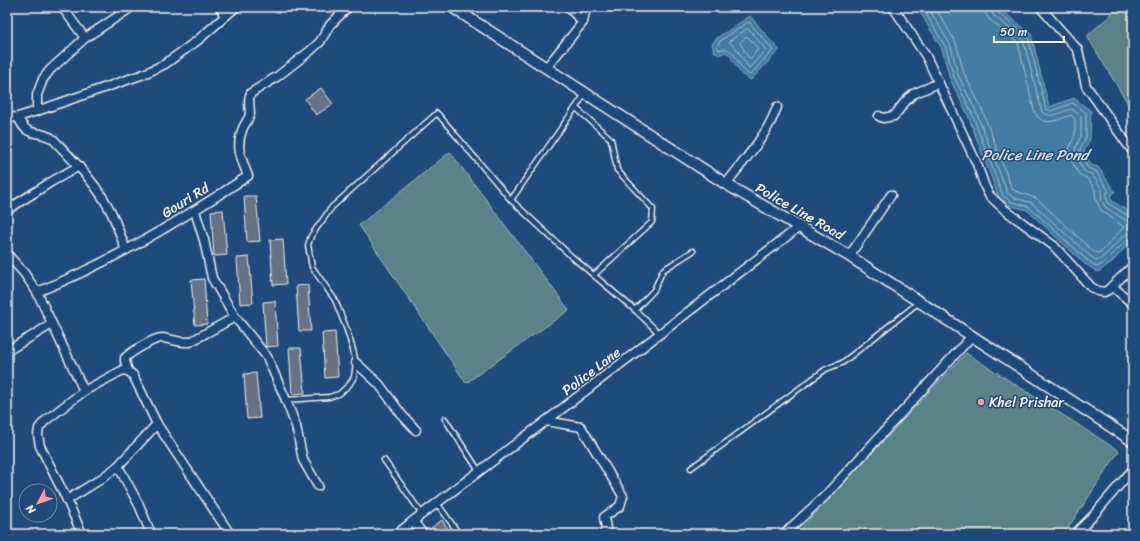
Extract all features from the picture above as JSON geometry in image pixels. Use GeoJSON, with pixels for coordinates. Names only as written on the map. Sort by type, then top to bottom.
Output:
{"type":"FeatureCollection","features":[{"type":"Feature","properties":{"kind":"street"},"geometry":{"type":"LineString","coordinates":[[62,7],[85,38]]}},
{"type":"Feature","properties":{"kind":"street"},"geometry":{"type":"LineString","coordinates":[[37,111],[37,95],[43,79],[50,70],[85,38],[122,10],[132,7]]}},
{"type":"Feature","properties":{"kind":"street"},"geometry":{"type":"LineString","coordinates":[[220,7],[225,16]]}},
{"type":"Feature","properties":{"kind":"street"},"geometry":{"type":"LineString","coordinates":[[7,118],[18,117],[37,111],[159,67],[198,40],[236,7]]}},
{"type":"Feature","properties":{"kind":"street","name":"Gouri Rd"},"geometry":{"type":"LineString","coordinates":[[37,292],[74,277],[126,250],[195,211],[248,176],[239,152],[238,141],[250,114],[248,97],[251,93],[278,76],[320,42],[330,25],[348,7]]}},
{"type":"Feature","properties":{"kind":"street","name":"Police Line Road"},"geometry":{"type":"LineString","coordinates":[[452,7],[726,184],[849,256],[1133,441]]}},
{"type":"Feature","properties":{"kind":"street"},"geometry":{"type":"LineString","coordinates":[[568,7],[583,22]]}},
{"type":"Feature","properties":{"kind":"street"},"geometry":{"type":"LineString","coordinates":[[546,68],[583,22],[584,12],[588,7]]}},
{"type":"Feature","properties":{"kind":"street"},"geometry":{"type":"LineString","coordinates":[[893,7],[926,56],[977,164],[985,187],[993,199],[1005,210],[1054,246],[1091,287],[1098,291],[1104,292],[1108,290],[1133,266]]}},
{"type":"Feature","properties":{"kind":"street"},"geometry":{"type":"LineString","coordinates":[[1040,7],[1078,50],[1086,86],[1133,152]]}},
{"type":"Feature","properties":{"kind":"street"},"geometry":{"type":"LineString","coordinates":[[879,116],[883,118],[894,116],[913,94],[939,83]]}},
{"type":"Feature","properties":{"kind":"street"},"geometry":{"type":"LineString","coordinates":[[726,184],[761,138],[777,107]]}},
{"type":"Feature","properties":{"kind":"street"},"geometry":{"type":"LineString","coordinates":[[18,117],[22,126],[26,130],[46,135],[53,139],[79,166],[102,196],[112,213],[126,250]]}},
{"type":"Feature","properties":{"kind":"street"},"geometry":{"type":"LineString","coordinates":[[7,210],[79,166]]}},
{"type":"Feature","properties":{"kind":"street"},"geometry":{"type":"LineString","coordinates":[[849,256],[891,195]]}},
{"type":"Feature","properties":{"kind":"street"},"geometry":{"type":"LineString","coordinates":[[195,211],[204,240],[212,278],[235,317],[266,357],[296,426],[303,460],[318,486]]}},
{"type":"Feature","properties":{"kind":"street","name":"Police Lane"},"geometry":{"type":"LineString","coordinates":[[397,534],[799,227]]}},
{"type":"Feature","properties":{"kind":"street"},"geometry":{"type":"LineString","coordinates":[[7,254],[24,273],[37,292],[84,391]]}},
{"type":"Feature","properties":{"kind":"street"},"geometry":{"type":"LineString","coordinates":[[1112,286],[1133,304]]}},
{"type":"Feature","properties":{"kind":"street"},"geometry":{"type":"LineString","coordinates":[[128,371],[125,361],[126,358],[133,352],[155,340],[163,338],[183,343],[190,342],[235,317]]}},
{"type":"Feature","properties":{"kind":"street"},"geometry":{"type":"LineString","coordinates":[[7,351],[52,324]]}},
{"type":"Feature","properties":{"kind":"street"},"geometry":{"type":"LineString","coordinates":[[784,534],[825,496],[972,336]]}},
{"type":"Feature","properties":{"kind":"street"},"geometry":{"type":"LineString","coordinates":[[356,363],[380,384],[402,415],[416,430]]}},
{"type":"Feature","properties":{"kind":"street"},"geometry":{"type":"LineString","coordinates":[[82,534],[40,446],[38,436],[39,428],[45,421],[84,391],[123,370],[128,371],[133,375],[157,424],[226,533]]}},
{"type":"Feature","properties":{"kind":"street"},"geometry":{"type":"LineString","coordinates":[[546,421],[581,427],[623,496],[620,506],[604,517],[606,529],[604,534]]}},
{"type":"Feature","properties":{"kind":"street"},"geometry":{"type":"LineString","coordinates":[[67,500],[101,479],[118,466],[157,424]]}},
{"type":"Feature","properties":{"kind":"street"},"geometry":{"type":"LineString","coordinates":[[118,466],[139,506],[151,534]]}},
{"type":"Feature","properties":{"kind":"street"},"geometry":{"type":"LineString","coordinates":[[1075,534],[1092,517],[1133,469]]}},
{"type":"Feature","properties":{"kind":"street"},"geometry":{"type":"LineString","coordinates":[[413,521],[423,534]]}},
{"type":"Feature","properties":{"kind":"lane"},"geometry":{"type":"LineString","coordinates":[[511,200],[585,94]]}},
{"type":"Feature","properties":{"kind":"lane"},"geometry":{"type":"LineString","coordinates":[[576,108],[611,138],[617,170],[652,209],[652,222],[594,275]]}},
{"type":"Feature","properties":{"kind":"lane"},"geometry":{"type":"LineString","coordinates":[[286,400],[329,397],[339,394],[349,385],[354,377],[356,363],[353,350],[335,300],[315,272],[309,258],[308,245],[311,236],[332,207],[437,113],[511,200],[571,256],[635,310],[660,334]]}},
{"type":"Feature","properties":{"kind":"lane"},"geometry":{"type":"LineString","coordinates":[[635,310],[654,290],[663,270],[693,251]]}},
{"type":"Feature","properties":{"kind":"lane"},"geometry":{"type":"LineString","coordinates":[[691,468],[826,369],[842,363],[920,302]]}},
{"type":"Feature","properties":{"kind":"lane"},"geometry":{"type":"LineString","coordinates":[[445,419],[480,471]]}},
{"type":"Feature","properties":{"kind":"lane"},"geometry":{"type":"LineString","coordinates":[[384,460],[422,514]]}},
{"type":"Feature","properties":{"kind":"lane"},"geometry":{"type":"LineString","coordinates":[[437,503],[459,534]]}},
{"type":"Feature","properties":{"kind":"green space"},"geometry":{"type":"Polygon","coordinates":[[[1116,7],[1133,7],[1133,112],[1087,36],[1117,9],[1116,7]]]}},
{"type":"Feature","properties":{"kind":"green space"},"geometry":{"type":"Polygon","coordinates":[[[450,152],[569,310],[466,383],[359,225],[450,152]]]}},
{"type":"Feature","properties":{"kind":"green space","name":"Khel Prishar"},"geometry":{"type":"Polygon","coordinates":[[[966,353],[1119,451],[1064,534],[796,534],[966,353]]]}},
{"type":"Feature","properties":{"kind":"water","name":"Police Line Pond"},"geometry":{"type":"Polygon","coordinates":[[[917,7],[998,7],[1031,34],[1049,107],[1074,98],[1091,111],[1090,139],[1084,151],[1091,165],[1098,167],[1115,192],[1110,196],[1112,201],[1133,214],[1133,239],[1112,262],[1098,272],[1085,264],[1027,210],[1008,205],[999,198],[967,113],[950,79],[942,49],[917,7]]]}},
{"type":"Feature","properties":{"kind":"water"},"geometry":{"type":"Polygon","coordinates":[[[750,16],[779,50],[751,80],[741,74],[729,54],[725,52],[719,55],[714,51],[712,44],[717,38],[750,16]]]}},
{"type":"Feature","properties":{"kind":"building"},"geometry":{"type":"Polygon","coordinates":[[[321,88],[333,104],[316,115],[305,99],[321,88]]]}},
{"type":"Feature","properties":{"kind":"building"},"geometry":{"type":"Polygon","coordinates":[[[244,196],[256,196],[260,241],[247,242],[244,196]]]}},
{"type":"Feature","properties":{"kind":"building"},"geometry":{"type":"Polygon","coordinates":[[[223,210],[227,255],[214,256],[211,211],[223,210]]]}},
{"type":"Feature","properties":{"kind":"building"},"geometry":{"type":"Polygon","coordinates":[[[283,239],[286,284],[273,285],[270,240],[283,239]]]}},
{"type":"Feature","properties":{"kind":"building"},"geometry":{"type":"Polygon","coordinates":[[[249,257],[253,303],[240,304],[237,258],[249,257]]]}},
{"type":"Feature","properties":{"kind":"building"},"geometry":{"type":"Polygon","coordinates":[[[204,279],[207,324],[195,325],[191,280],[204,279]]]}},
{"type":"Feature","properties":{"kind":"building"},"geometry":{"type":"Polygon","coordinates":[[[308,285],[311,331],[299,331],[296,286],[308,285]]]}},
{"type":"Feature","properties":{"kind":"building"},"geometry":{"type":"Polygon","coordinates":[[[275,301],[278,346],[266,347],[263,302],[275,301]]]}},
{"type":"Feature","properties":{"kind":"building"},"geometry":{"type":"Polygon","coordinates":[[[335,332],[338,377],[325,378],[322,333],[335,332]]]}},
{"type":"Feature","properties":{"kind":"building"},"geometry":{"type":"Polygon","coordinates":[[[289,348],[301,348],[305,393],[292,394],[289,348]]]}},
{"type":"Feature","properties":{"kind":"building"},"geometry":{"type":"Polygon","coordinates":[[[256,373],[260,418],[247,419],[244,374],[256,373]]]}},
{"type":"Feature","properties":{"kind":"building"},"geometry":{"type":"Polygon","coordinates":[[[442,520],[451,534],[428,534],[427,531],[442,520]]]}},
{"type":"Feature","properties":{"kind":"place","name":"Khel Prishar"},"geometry":{"type":"Point","coordinates":[981,402]}}]}
